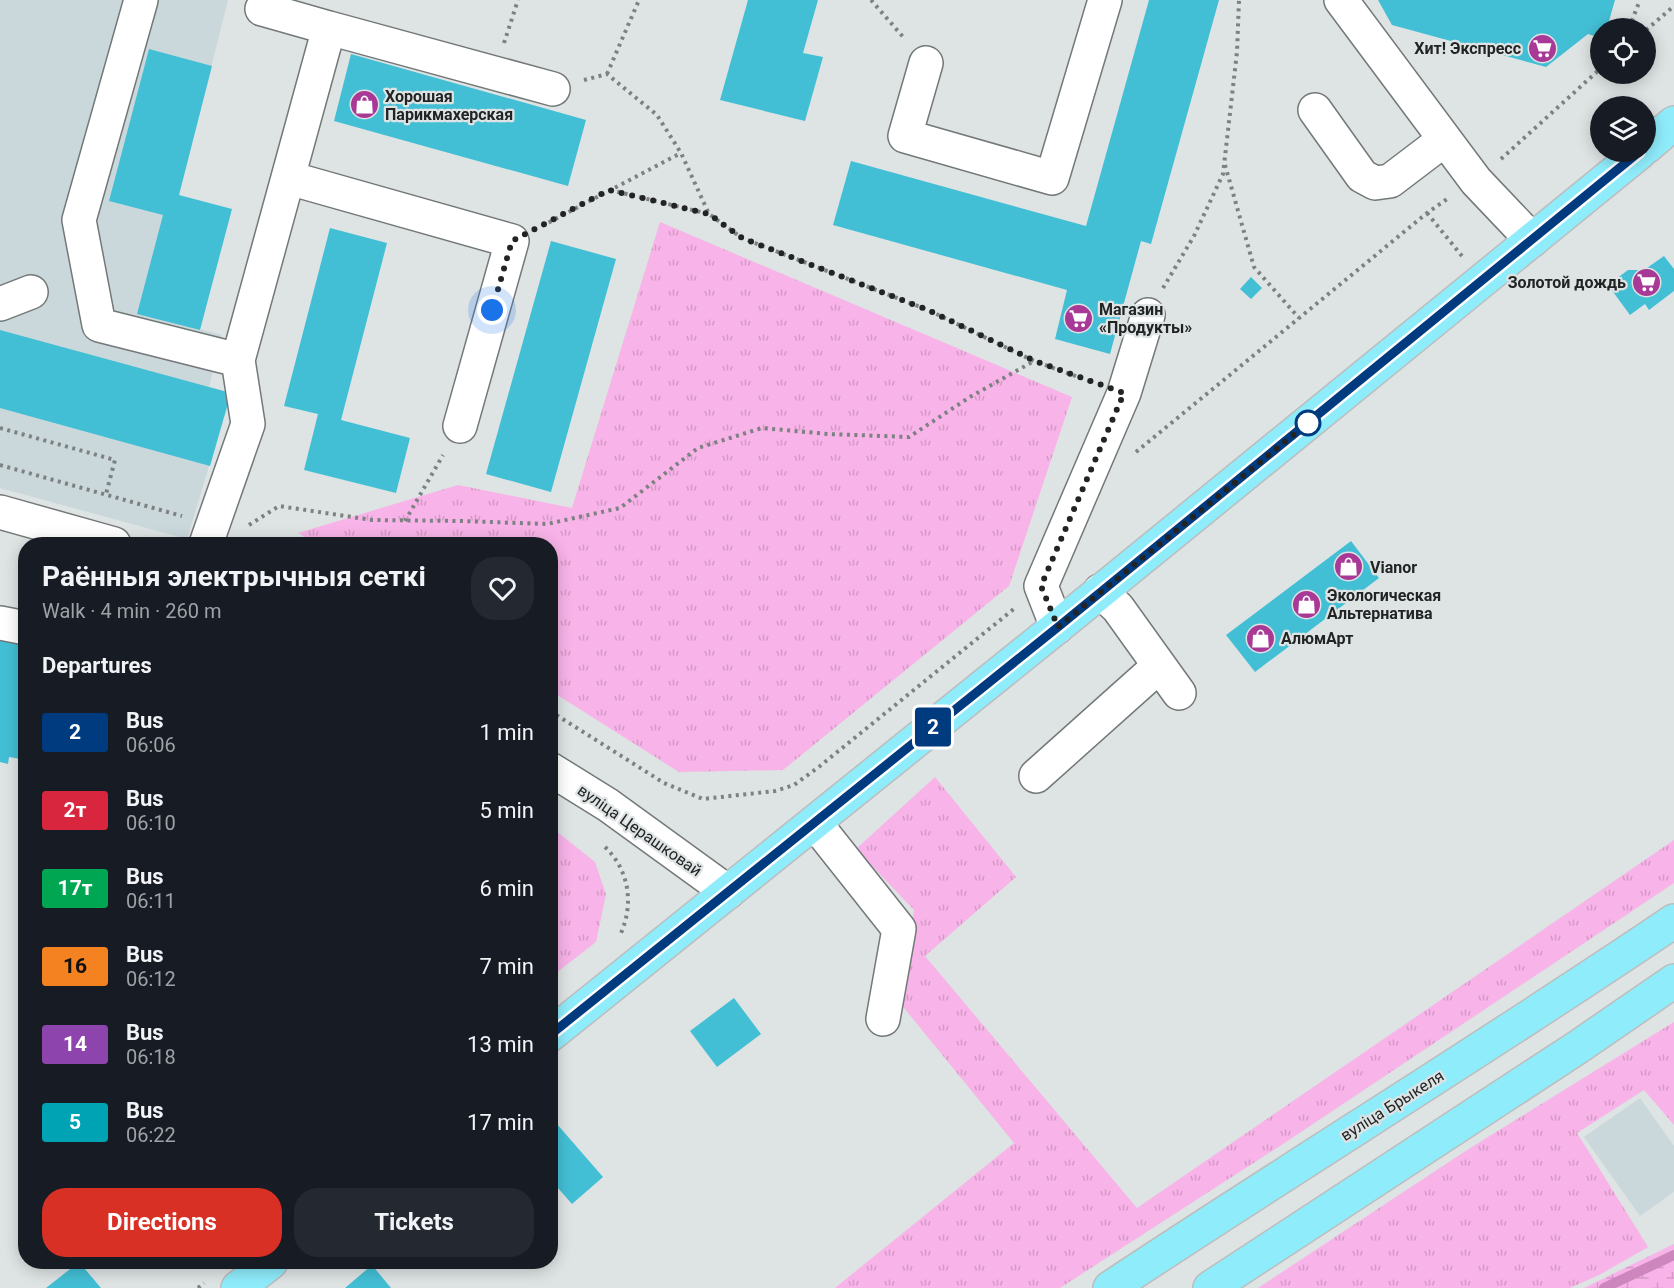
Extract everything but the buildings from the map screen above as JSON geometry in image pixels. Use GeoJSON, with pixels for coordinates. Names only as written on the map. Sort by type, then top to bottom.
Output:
{"type":"FeatureCollection","features":[{"type":"Feature","properties":{"kind":"main road"},"geometry":{"type":"LineString","coordinates":[[1656,138],[1674,123]]}},
{"type":"Feature","properties":{"kind":"main road"},"geometry":{"type":"LineString","coordinates":[[558,1029],[1058,627],[1628,162]]}},
{"type":"Feature","properties":{"kind":"main road","name":"вуліца Брыкеля"},"geometry":{"type":"LineString","coordinates":[[1110,1288],[1247,1197],[1550,1005],[1674,921]]}},
{"type":"Feature","properties":{"kind":"main road"},"geometry":{"type":"LineString","coordinates":[[1210,1288],[1578,1047],[1674,981]]}},
{"type":"Feature","properties":{"kind":"main road"},"geometry":{"type":"LineString","coordinates":[[238,1288],[262,1269]]}},
{"type":"Feature","properties":{"kind":"street"},"geometry":{"type":"LineString","coordinates":[[141,0],[79,220],[99,325],[238,360]]}},
{"type":"Feature","properties":{"kind":"street"},"geometry":{"type":"LineString","coordinates":[[926,63],[905,136],[1052,178],[1105,0]]}},
{"type":"Feature","properties":{"kind":"street"},"geometry":{"type":"LineString","coordinates":[[1341,0],[1476,181],[1532,240]]}},
{"type":"Feature","properties":{"kind":"street"},"geometry":{"type":"LineString","coordinates":[[262,9],[553,89]]}},
{"type":"Feature","properties":{"kind":"street"},"geometry":{"type":"LineString","coordinates":[[220,533],[248,424],[238,360],[328,28]]}},
{"type":"Feature","properties":{"kind":"street"},"geometry":{"type":"LineString","coordinates":[[1315,110],[1362,176],[1375,183],[1390,181],[1444,140]]}},
{"type":"Feature","properties":{"kind":"street"},"geometry":{"type":"LineString","coordinates":[[289,178],[512,241],[460,426]]}},
{"type":"Feature","properties":{"kind":"street"},"geometry":{"type":"LineString","coordinates":[[0,304],[31,292]]}},
{"type":"Feature","properties":{"kind":"street"},"geometry":{"type":"LineString","coordinates":[[1058,627],[1041,586],[1124,393],[1148,315]]}},
{"type":"Feature","properties":{"kind":"street"},"geometry":{"type":"LineString","coordinates":[[0,512],[89,537]]}},
{"type":"Feature","properties":{"kind":"street"},"geometry":{"type":"LineString","coordinates":[[1100,591],[1118,608],[1179,693]]}},
{"type":"Feature","properties":{"kind":"street"},"geometry":{"type":"LineString","coordinates":[[0,623],[18,626]]}},
{"type":"Feature","properties":{"kind":"street"},"geometry":{"type":"LineString","coordinates":[[1036,776],[1159,666]]}},
{"type":"Feature","properties":{"kind":"street","name":"вуліца Церашковай"},"geometry":{"type":"LineString","coordinates":[[558,774],[608,805],[728,892]]}},
{"type":"Feature","properties":{"kind":"street"},"geometry":{"type":"LineString","coordinates":[[814,823],[899,929],[883,1018]]}},
{"type":"Feature","properties":{"kind":"path"},"geometry":{"type":"LineString","coordinates":[[494,72],[518,0]]}},
{"type":"Feature","properties":{"kind":"path"},"geometry":{"type":"LineString","coordinates":[[607,74],[639,0]]}},
{"type":"Feature","properties":{"kind":"path"},"geometry":{"type":"LineString","coordinates":[[871,0],[926,63]]}},
{"type":"Feature","properties":{"kind":"path"},"geometry":{"type":"LineString","coordinates":[[1148,315],[1194,236],[1223,174],[1237,52],[1239,0]]}},
{"type":"Feature","properties":{"kind":"path"},"geometry":{"type":"LineString","coordinates":[[1633,18],[1640,0]]}},
{"type":"Feature","properties":{"kind":"path"},"geometry":{"type":"LineString","coordinates":[[1656,21],[1674,6]]}},
{"type":"Feature","properties":{"kind":"path"},"geometry":{"type":"LineString","coordinates":[[553,89],[607,74]]}},
{"type":"Feature","properties":{"kind":"path"},"geometry":{"type":"LineString","coordinates":[[607,74],[657,115],[681,153],[709,214]]}},
{"type":"Feature","properties":{"kind":"path"},"geometry":{"type":"LineString","coordinates":[[1135,453],[1427,213],[1476,181],[1590,78]]}},
{"type":"Feature","properties":{"kind":"path"},"geometry":{"type":"LineString","coordinates":[[512,241],[681,153]]}},
{"type":"Feature","properties":{"kind":"path"},"geometry":{"type":"LineString","coordinates":[[1224,162],[1254,267],[1299,318]]}},
{"type":"Feature","properties":{"kind":"path"},"geometry":{"type":"LineString","coordinates":[[609,190],[709,214],[742,238],[928,310],[1035,361],[1124,393]]}},
{"type":"Feature","properties":{"kind":"path"},"geometry":{"type":"LineString","coordinates":[[0,465],[157,507],[220,533],[279,506],[372,520],[547,524],[620,508],[698,448],[762,428],[828,434],[909,437],[970,397],[1035,361]]}},
{"type":"Feature","properties":{"kind":"path"},"geometry":{"type":"LineString","coordinates":[[405,520],[460,426]]}},
{"type":"Feature","properties":{"kind":"path"},"geometry":{"type":"LineString","coordinates":[[0,428],[115,460],[106,494]]}},
{"type":"Feature","properties":{"kind":"path"},"geometry":{"type":"LineString","coordinates":[[558,716],[664,783],[703,799],[774,791],[794,785],[820,766],[1041,586]]}},
{"type":"Feature","properties":{"kind":"path"},"geometry":{"type":"LineString","coordinates":[[602,845],[616,857],[627,882],[627,910],[622,931],[617,940]]}},
{"type":"Feature","properties":{"kind":"shaded area"},"geometry":{"type":"Polygon","coordinates":[[[0,0],[228,0],[179,195],[200,329],[222,335],[209,387],[231,393],[188,537],[180,537],[0,488],[0,0]]]}},
{"type":"Feature","properties":{"kind":"shaded area"},"geometry":{"type":"Polygon","coordinates":[[[1640,1098],[1674,1146],[1674,1192],[1640,1216],[1584,1137],[1640,1098]]]}},
{"type":"Feature","properties":{"kind":"green space"},"geometry":{"type":"Polygon","coordinates":[[[660,222],[1072,397],[1009,586],[783,770],[679,772],[558,695],[558,537],[305,537],[298,533],[458,485],[572,508],[660,222]]]}},
{"type":"Feature","properties":{"kind":"green space"},"geometry":{"type":"Polygon","coordinates":[[[935,777],[1016,877],[925,956],[1137,1208],[1674,840],[1674,883],[1283,1144],[1060,1288],[835,1288],[1014,1143],[900,1003],[914,910],[856,849],[935,777]]]}},
{"type":"Feature","properties":{"kind":"green space"},"geometry":{"type":"Polygon","coordinates":[[[558,833],[595,862],[606,894],[596,942],[558,972],[558,833]]]}},
{"type":"Feature","properties":{"kind":"green space"},"geometry":{"type":"Polygon","coordinates":[[[1674,1022],[1674,1125],[1644,1090],[1577,1133],[1648,1247],[1601,1274],[1570,1288],[1258,1288],[1464,1152],[1674,1022]]]}},
{"type":"Feature","properties":{"kind":"green space"},"geometry":{"type":"Polygon","coordinates":[[[1674,1244],[1674,1288],[1584,1288],[1674,1244]]]}},
{"type":"Feature","properties":{"kind":"waterway"},"geometry":{"type":"LineString","coordinates":[[1604,1288],[1674,1255]]}},
{"type":"Feature","properties":{"kind":"bus line","name":"2"},"geometry":{"type":"LineString","coordinates":[[558,1029],[1058,627],[1627,162]]}},
{"type":"Feature","properties":{"kind":"place","name":"Хит! Экспресс"},"geometry":{"type":"Point","coordinates":[1542,48]}},
{"type":"Feature","properties":{"kind":"place","name":"Хорошая Парикмахерская"},"geometry":{"type":"Point","coordinates":[364,105]}},
{"type":"Feature","properties":{"kind":"place","name":"Золотой дождь"},"geometry":{"type":"Point","coordinates":[1647,282]}},
{"type":"Feature","properties":{"kind":"place","name":"Магазин «Продукты»"},"geometry":{"type":"Point","coordinates":[1078,318]}},
{"type":"Feature","properties":{"kind":"place","name":"Vianor"},"geometry":{"type":"Point","coordinates":[1349,567]}},
{"type":"Feature","properties":{"kind":"place","name":"Экологическая Альтернатива"},"geometry":{"type":"Point","coordinates":[1306,604]}},
{"type":"Feature","properties":{"kind":"place","name":"АлюмАрт"},"geometry":{"type":"Point","coordinates":[1260,638]}},
{"type":"Feature","properties":{"kind":"route"},"geometry":{"type":"LineString","coordinates":[[492,310],[512,241],[609,190],[709,214],[742,238],[928,310],[1035,361],[1124,393],[1041,586],[1058,627],[1308,423]]}}]}
